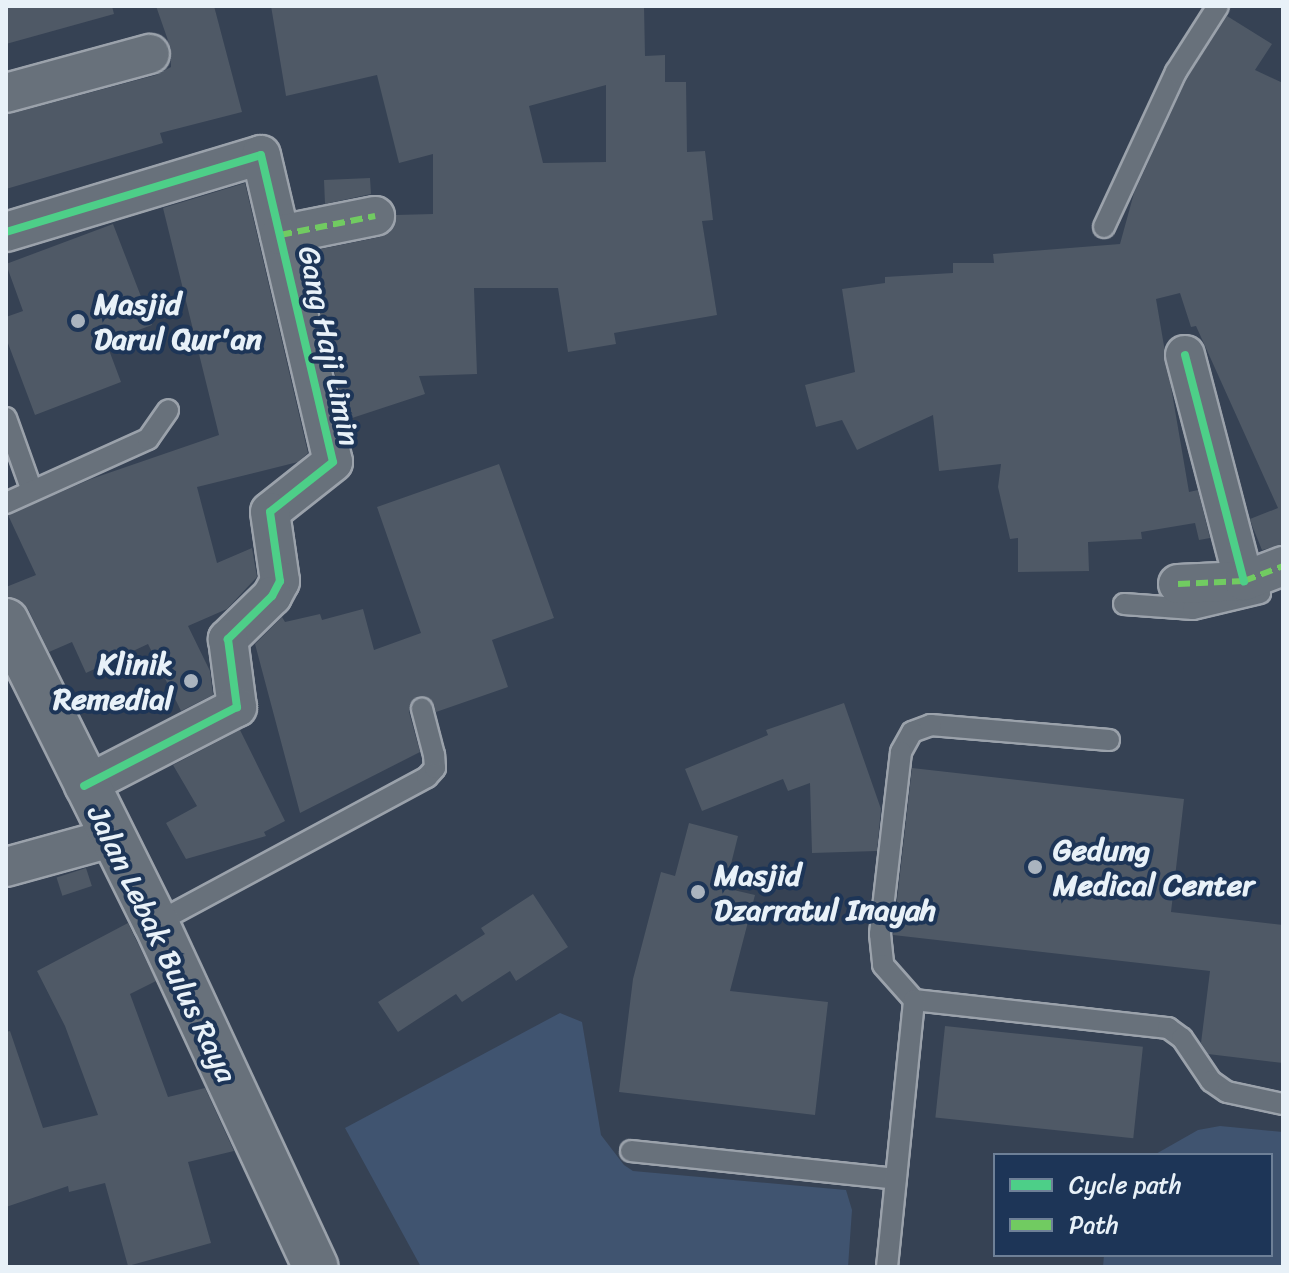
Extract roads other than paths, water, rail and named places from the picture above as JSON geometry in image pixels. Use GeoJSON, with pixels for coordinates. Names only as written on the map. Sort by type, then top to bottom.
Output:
{"type":"FeatureCollection","features":[{"type":"Feature","properties":{"kind":"main road","name":"Jalan Lebak Bulus Raya"},"geometry":{"type":"LineString","coordinates":[[6,621],[84,786],[156,923],[316,1267]]}},
{"type":"Feature","properties":{"kind":"street"},"geometry":{"type":"LineString","coordinates":[[6,93],[150,54]]}},
{"type":"Feature","properties":{"kind":"street","name":"Gang Haji Limin"},"geometry":{"type":"LineString","coordinates":[[6,232],[261,155],[333,462],[270,512],[280,581],[228,639],[237,707],[84,786]]}},
{"type":"Feature","properties":{"kind":"street"},"geometry":{"type":"LineString","coordinates":[[280,235],[375,216]]}},
{"type":"Feature","properties":{"kind":"street"},"geometry":{"type":"LineString","coordinates":[[1185,355],[1244,581]]}},
{"type":"Feature","properties":{"kind":"street"},"geometry":{"type":"LineString","coordinates":[[1178,584],[1244,581],[1283,566]]}},
{"type":"Feature","properties":{"kind":"street"},"geometry":{"type":"LineString","coordinates":[[6,867],[111,838]]}},
{"type":"Feature","properties":{"kind":"lane"},"geometry":{"type":"LineString","coordinates":[[1104,227],[1176,72],[1218,6]]}},
{"type":"Feature","properties":{"kind":"lane"},"geometry":{"type":"LineString","coordinates":[[6,503],[148,439],[168,410]]}},
{"type":"Feature","properties":{"kind":"lane"},"geometry":{"type":"LineString","coordinates":[[6,418],[32,491]]}},
{"type":"Feature","properties":{"kind":"lane"},"geometry":{"type":"LineString","coordinates":[[1124,604],[1193,609],[1283,586]]}},
{"type":"Feature","properties":{"kind":"lane"},"geometry":{"type":"LineString","coordinates":[[156,923],[427,777],[435,768],[422,709]]}},
{"type":"Feature","properties":{"kind":"lane"},"geometry":{"type":"LineString","coordinates":[[1109,740],[931,725],[909,736],[901,752],[880,934],[883,965],[914,1000],[1168,1028],[1182,1038],[1211,1081],[1227,1092],[1283,1104]]}},
{"type":"Feature","properties":{"kind":"lane"},"geometry":{"type":"LineString","coordinates":[[887,1267],[914,1000]]}},
{"type":"Feature","properties":{"kind":"lane"},"geometry":{"type":"LineString","coordinates":[[631,1151],[896,1179]]}},
{"type":"Feature","properties":{"kind":"place","name":"Masjid Darul Qur'an"},"geometry":{"type":"Point","coordinates":[78,321]}},
{"type":"Feature","properties":{"kind":"place","name":"Klinik Remedial"},"geometry":{"type":"Point","coordinates":[191,681]}},
{"type":"Feature","properties":{"kind":"place","name":"Gedung Medical Center"},"geometry":{"type":"Point","coordinates":[1035,867]}},
{"type":"Feature","properties":{"kind":"place","name":"Masjid Dzarratul Inayah"},"geometry":{"type":"Point","coordinates":[698,892]}}]}
